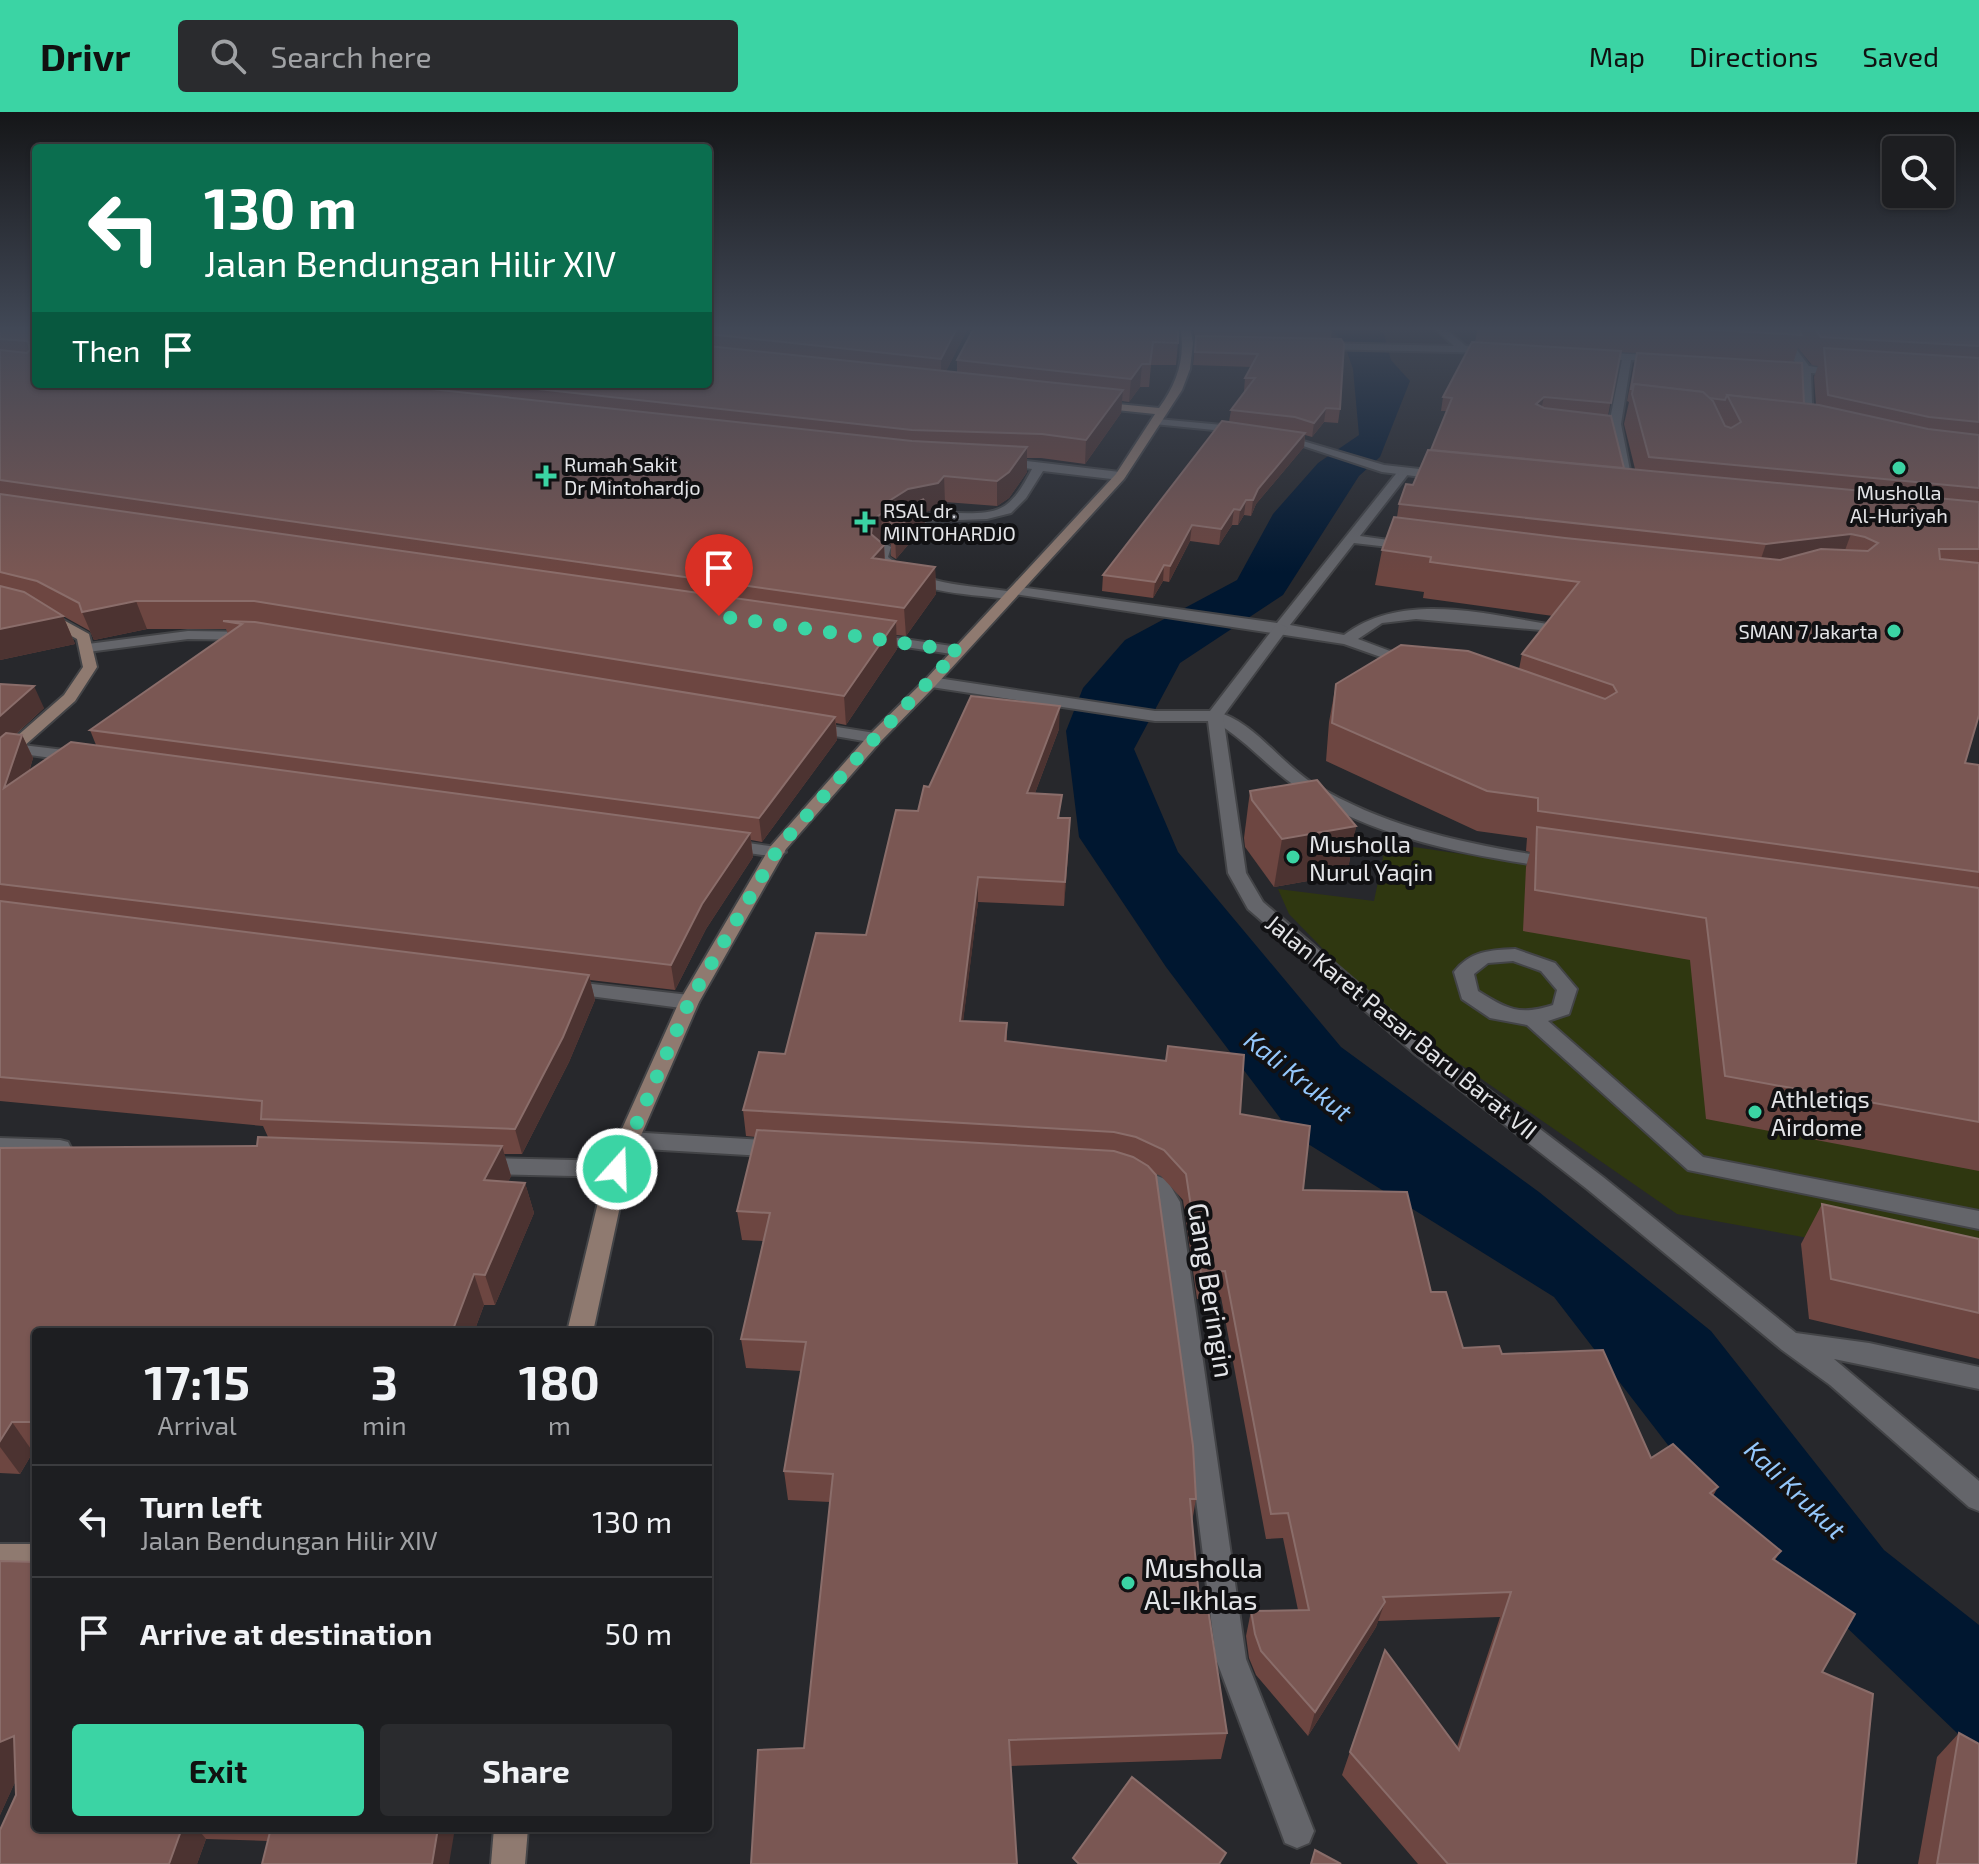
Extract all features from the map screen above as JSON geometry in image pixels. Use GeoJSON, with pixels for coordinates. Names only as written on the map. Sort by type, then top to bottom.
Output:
{"type":"FeatureCollection","features":[{"type":"Feature","properties":{"kind":"street"},"geometry":{"type":"LineString","coordinates":[[1113,409],[1252,431]]}},
{"type":"Feature","properties":{"kind":"street"},"geometry":{"type":"LineString","coordinates":[[581,1328],[617,1169],[628,1140],[689,1002],[777,852],[875,738],[931,682],[1120,476],[1165,409]]}},
{"type":"Feature","properties":{"kind":"street"},"geometry":{"type":"LineString","coordinates":[[1619,409],[1615,424],[1632,497]]}},
{"type":"Feature","properties":{"kind":"street"},"geometry":{"type":"LineString","coordinates":[[1808,409],[1809,430]]}},
{"type":"Feature","properties":{"kind":"street"},"geometry":{"type":"LineString","coordinates":[[1600,422],[1615,424]]}},
{"type":"Feature","properties":{"kind":"street"},"geometry":{"type":"LineString","coordinates":[[1793,428],[1824,434]]}},
{"type":"Feature","properties":{"kind":"street"},"geometry":{"type":"LineString","coordinates":[[1267,432],[1403,473],[1462,478]]}},
{"type":"Feature","properties":{"kind":"street"},"geometry":{"type":"LineString","coordinates":[[989,461],[1120,476]]}},
{"type":"Feature","properties":{"kind":"street"},"geometry":{"type":"LineString","coordinates":[[897,532],[915,520],[932,516],[990,514],[1007,510],[1017,501],[1041,465]]}},
{"type":"Feature","properties":{"kind":"street"},"geometry":{"type":"LineString","coordinates":[[1215,716],[1403,473]]}},
{"type":"Feature","properties":{"kind":"street"},"geometry":{"type":"LineString","coordinates":[[1617,495],[1648,499]]}},
{"type":"Feature","properties":{"kind":"street"},"geometry":{"type":"LineString","coordinates":[[1351,539],[1430,550]]}},
{"type":"Feature","properties":{"kind":"street"},"geometry":{"type":"LineString","coordinates":[[884,547],[881,558],[902,575],[944,585],[1281,628],[1347,640],[1420,666]]}},
{"type":"Feature","properties":{"kind":"street"},"geometry":{"type":"LineString","coordinates":[[0,603],[42,614],[84,637],[90,667],[70,698],[7,754]]}},
{"type":"Feature","properties":{"kind":"street"},"geometry":{"type":"LineString","coordinates":[[1347,640],[1377,620],[1418,615],[1478,618],[1547,628]]}},
{"type":"Feature","properties":{"kind":"street"},"geometry":{"type":"LineString","coordinates":[[88,648],[188,635],[277,638]]}},
{"type":"Feature","properties":{"kind":"street"},"geometry":{"type":"LineString","coordinates":[[855,636],[958,651]]}},
{"type":"Feature","properties":{"kind":"street"},"geometry":{"type":"LineString","coordinates":[[931,682],[1155,716],[1215,716],[1239,727],[1270,760],[1305,786],[1345,807],[1431,840],[1495,855],[1573,866]]}},
{"type":"Feature","properties":{"kind":"street","name":"Jalan Karet Pasar Baru Barat VII"},"geometry":{"type":"LineString","coordinates":[[1215,716],[1237,873],[1255,905],[1423,1050],[1595,1183],[1791,1343],[1839,1377],[1979,1498]]}},
{"type":"Feature","properties":{"kind":"street"},"geometry":{"type":"LineString","coordinates":[[797,725],[875,738]]}},
{"type":"Feature","properties":{"kind":"street"},"geometry":{"type":"LineString","coordinates":[[7,754],[99,760]]}},
{"type":"Feature","properties":{"kind":"street"},"geometry":{"type":"LineString","coordinates":[[713,843],[777,852]]}},
{"type":"Feature","properties":{"kind":"street"},"geometry":{"type":"LineString","coordinates":[[1533,1019],[1562,1009],[1567,989],[1548,967],[1515,955],[1483,957],[1464,972],[1469,994],[1497,1013],[1533,1019],[1696,1164],[1979,1220]]}},
{"type":"Feature","properties":{"kind":"street"},"geometry":{"type":"LineString","coordinates":[[549,985],[689,1002]]}},
{"type":"Feature","properties":{"kind":"street"},"geometry":{"type":"LineString","coordinates":[[628,1140],[799,1150]]}},
{"type":"Feature","properties":{"kind":"street"},"geometry":{"type":"LineString","coordinates":[[0,1146],[84,1149]]}},
{"type":"Feature","properties":{"kind":"street"},"geometry":{"type":"LineString","coordinates":[[463,1165],[617,1169]]}},
{"type":"Feature","properties":{"kind":"street","name":"Gang Beringin"},"geometry":{"type":"LineString","coordinates":[[1112,1169],[1151,1181],[1159,1186],[1168,1202],[1231,1659],[1297,1831]]}},
{"type":"Feature","properties":{"kind":"street"},"geometry":{"type":"LineString","coordinates":[[1791,1343],[1869,1354],[1979,1378]]}},
{"type":"Feature","properties":{"kind":"street"},"geometry":{"type":"LineString","coordinates":[[0,1558],[32,1558]]}},
{"type":"Feature","properties":{"kind":"street"},"geometry":{"type":"LineString","coordinates":[[508,1864],[511,1832]]}},
{"type":"Feature","properties":{"kind":"green space","name":"Athletiqs Airdome"},"geometry":{"type":"Polygon","coordinates":[[[1386,843],[1979,929],[1979,1269],[1677,1214],[1383,1011],[1289,914],[1278,889],[1374,901],[1386,843]]]}},
{"type":"Feature","properties":{"kind":"water","name":"Kali Krukut"},"geometry":{"type":"Polygon","coordinates":[[[1357,409],[1399,409],[1380,457],[1359,476],[1283,595],[1180,663],[1134,749],[1178,852],[1341,1047],[1539,1192],[1711,1331],[1884,1550],[1979,1625],[1979,1754],[1701,1488],[1554,1297],[1292,1134],[1166,967],[1079,837],[1066,731],[1083,688],[1125,640],[1237,580],[1273,514],[1318,463],[1359,435],[1357,409]]]}},
{"type":"Feature","properties":{"kind":"building","name":"Rumah Sakit Dr Mintohardjo"},"geometry":{"type":"Polygon","coordinates":[[[0,409],[613,409],[912,441],[1027,447],[1009,472],[997,481],[944,476],[938,483],[908,489],[889,501],[889,511],[895,513],[924,499],[895,533],[890,529],[891,518],[881,514],[873,520],[871,534],[884,545],[872,558],[935,567],[904,608],[0,480],[0,409]]]}},
{"type":"Feature","properties":{"kind":"building"},"geometry":{"type":"Polygon","coordinates":[[[718,409],[1109,409],[1086,440],[1042,434],[912,430],[718,409]]]}},
{"type":"Feature","properties":{"kind":"building"},"geometry":{"type":"Polygon","coordinates":[[[1325,409],[1314,423],[1295,417],[1231,410],[1325,409]]]}},
{"type":"Feature","properties":{"kind":"building"},"geometry":{"type":"Polygon","coordinates":[[[1448,409],[1550,409],[1611,416],[1624,468],[1431,450],[1448,409]]]}},
{"type":"Feature","properties":{"kind":"building"},"geometry":{"type":"Polygon","coordinates":[[[1636,409],[1717,409],[1725,426],[1731,428],[1741,422],[1734,409],[1836,409],[1928,429],[1979,435],[1979,488],[1649,457],[1636,409]]]}},
{"type":"Feature","properties":{"kind":"building"},"geometry":{"type":"Polygon","coordinates":[[[1891,409],[1979,409],[1979,422],[1929,417],[1891,409]]]}},
{"type":"Feature","properties":{"kind":"building"},"geometry":{"type":"Polygon","coordinates":[[[1222,421],[1305,433],[1258,489],[1253,500],[1246,500],[1240,510],[1234,509],[1221,529],[1192,525],[1170,566],[1164,565],[1155,582],[1103,575],[1222,421]]]}},
{"type":"Feature","properties":{"kind":"building"},"geometry":{"type":"Polygon","coordinates":[[[1428,450],[1979,502],[1979,549],[1939,549],[1940,559],[1979,563],[1979,715],[1965,763],[1979,765],[1979,872],[1538,811],[1538,798],[1487,791],[1332,723],[1336,684],[1401,645],[1468,651],[1605,699],[1617,692],[1613,685],[1522,654],[1579,582],[1430,562],[1431,557],[1382,550],[1394,517],[1780,560],[1821,549],[1868,551],[1878,543],[1851,534],[1766,544],[1399,504],[1406,484],[1413,485],[1428,450]]]}},
{"type":"Feature","properties":{"kind":"building"},"geometry":{"type":"Polygon","coordinates":[[[0,494],[896,621],[844,696],[254,601],[136,601],[82,612],[79,603],[37,581],[0,572],[0,494]]]}},
{"type":"Feature","properties":{"kind":"building"},"geometry":{"type":"Polygon","coordinates":[[[0,586],[24,592],[63,616],[0,629],[0,586]]]}},
{"type":"Feature","properties":{"kind":"building"},"geometry":{"type":"Polygon","coordinates":[[[223,621],[255,622],[835,717],[759,818],[90,730],[242,624],[223,621]]]}},
{"type":"Feature","properties":{"kind":"building"},"geometry":{"type":"Polygon","coordinates":[[[0,684],[34,686],[0,716],[0,684]]]}},
{"type":"Feature","properties":{"kind":"building"},"geometry":{"type":"Polygon","coordinates":[[[971,696],[1060,706],[1027,793],[1062,795],[1058,818],[1070,818],[1065,882],[978,877],[960,1021],[1007,1023],[1005,1041],[1166,1061],[1168,1046],[1244,1055],[1240,1114],[1310,1126],[1303,1190],[1407,1192],[1431,1292],[1446,1292],[1463,1348],[1499,1346],[1502,1354],[1603,1350],[1651,1458],[1673,1444],[1718,1487],[1710,1493],[1781,1551],[1773,1559],[1855,1614],[1822,1672],[1873,1694],[1856,1864],[1448,1864],[1350,1752],[1385,1650],[1459,1750],[1511,1592],[1383,1597],[1385,1602],[1315,1712],[1261,1651],[1251,1611],[1309,1610],[1288,1513],[1271,1514],[1225,1271],[1201,1273],[1186,1174],[1164,1150],[1136,1137],[1114,1132],[743,1110],[759,1052],[785,1054],[816,933],[866,935],[896,810],[918,811],[924,786],[929,787],[971,696]]]}},
{"type":"Feature","properties":{"kind":"building"},"geometry":{"type":"Polygon","coordinates":[[[6,733],[22,735],[4,788],[71,742],[750,833],[702,904],[671,965],[0,884],[0,738],[6,733]]]}},
{"type":"Feature","properties":{"kind":"building"},"geometry":{"type":"Polygon","coordinates":[[[1317,780],[1356,826],[1282,839],[1252,800],[1250,791],[1317,780]]]}},
{"type":"Feature","properties":{"kind":"building"},"geometry":{"type":"Polygon","coordinates":[[[1537,827],[1979,888],[1979,1122],[1725,1076],[1706,918],[1535,890],[1537,827]]]}},
{"type":"Feature","properties":{"kind":"building"},"geometry":{"type":"Polygon","coordinates":[[[0,901],[589,975],[563,1037],[515,1129],[261,1119],[262,1101],[0,1077],[0,901]]]}},
{"type":"Feature","properties":{"kind":"building"},"geometry":{"type":"Polygon","coordinates":[[[757,1130],[1114,1151],[1133,1157],[1156,1175],[1193,1446],[1196,1499],[1190,1499],[1200,1609],[1208,1609],[1227,1733],[1009,1740],[1017,1864],[751,1864],[758,1750],[804,1748],[833,1474],[784,1471],[806,1342],[741,1339],[770,1213],[737,1211],[757,1130]]]}},
{"type":"Feature","properties":{"kind":"building"},"geometry":{"type":"Polygon","coordinates":[[[258,1137],[502,1146],[484,1180],[525,1183],[485,1275],[474,1274],[454,1328],[32,1328],[32,1422],[12,1422],[0,1441],[0,1148],[257,1146],[258,1137]]]}},
{"type":"Feature","properties":{"kind":"building"},"geometry":{"type":"Polygon","coordinates":[[[1822,1204],[1979,1239],[1979,1313],[1831,1279],[1822,1204]]]}},
{"type":"Feature","properties":{"kind":"building"},"geometry":{"type":"Polygon","coordinates":[[[0,1561],[32,1562],[32,1832],[181,1832],[169,1864],[0,1864],[0,1830],[16,1795],[14,1736],[0,1742],[0,1561]]]}},
{"type":"Feature","properties":{"kind":"building"},"geometry":{"type":"Polygon","coordinates":[[[1959,1733],[1979,1744],[1979,1864],[1937,1864],[1959,1733]]]}},
{"type":"Feature","properties":{"kind":"building"},"geometry":{"type":"Polygon","coordinates":[[[1132,1777],[1226,1853],[1219,1864],[1079,1864],[1073,1858],[1132,1777]]]}},
{"type":"Feature","properties":{"kind":"building"},"geometry":{"type":"Polygon","coordinates":[[[270,1832],[437,1832],[432,1864],[262,1864],[270,1832]]]}},
{"type":"Feature","properties":{"kind":"building"},"geometry":{"type":"Polygon","coordinates":[[[1315,1850],[1341,1864],[1311,1864],[1315,1850]]]}},
{"type":"Feature","properties":{"kind":"place","name":"Musholla Al-Huriyah"},"geometry":{"type":"Point","coordinates":[1899,468]}},
{"type":"Feature","properties":{"kind":"place","name":"Rumah Sakit Dr Mintohardjo"},"geometry":{"type":"Point","coordinates":[546,476]}},
{"type":"Feature","properties":{"kind":"place","name":"RSAL dr. MINTOHARDJO"},"geometry":{"type":"Point","coordinates":[865,522]}},
{"type":"Feature","properties":{"kind":"place","name":"SMAN 7 Jakarta"},"geometry":{"type":"Point","coordinates":[1894,631]}},
{"type":"Feature","properties":{"kind":"place","name":"Musholla Nurul Yaqin"},"geometry":{"type":"Point","coordinates":[1293,857]}},
{"type":"Feature","properties":{"kind":"place","name":"Athletiqs Airdome"},"geometry":{"type":"Point","coordinates":[1755,1112]}},
{"type":"Feature","properties":{"kind":"place","name":"Musholla Al-Ikhlas"},"geometry":{"type":"Point","coordinates":[1128,1583]}},
{"type":"Feature","properties":{"kind":"route"},"geometry":{"type":"LineString","coordinates":[[617,1169],[689,1002],[779,847],[875,738],[958,651],[719,616]]}}]}
